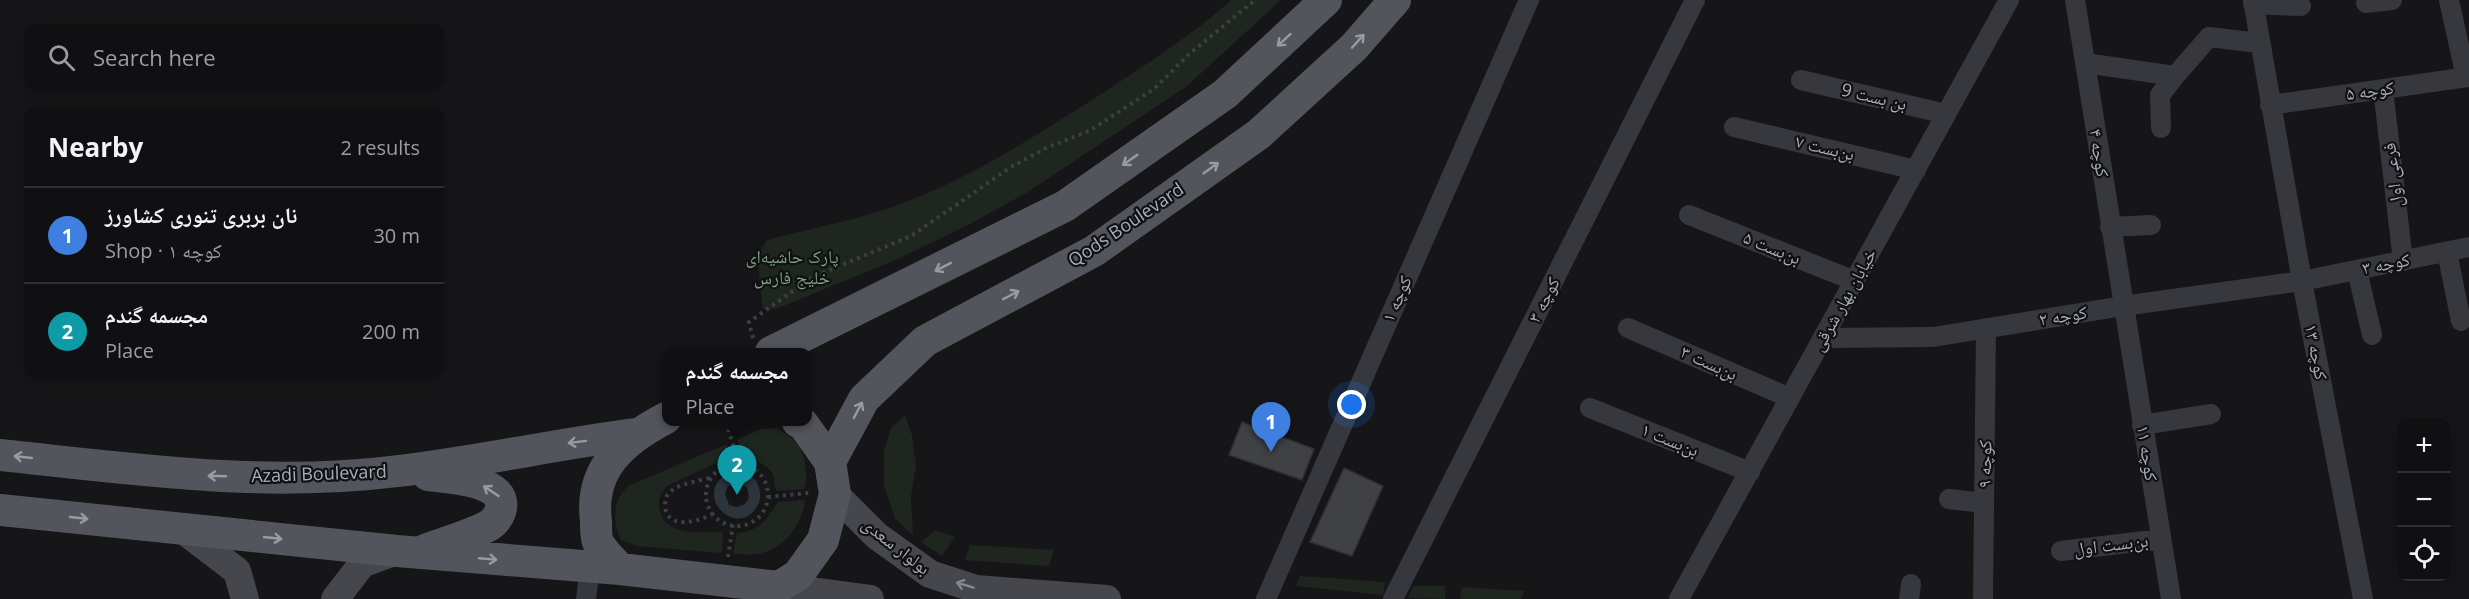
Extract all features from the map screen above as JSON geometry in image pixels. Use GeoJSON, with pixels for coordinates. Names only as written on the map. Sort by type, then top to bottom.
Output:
{"type":"FeatureCollection","features":[{"type":"Feature","properties":{"kind":"main road"},"geometry":{"type":"LineString","coordinates":[[762,347],[1065,206],[1225,94],[1326,0]]}},
{"type":"Feature","properties":{"kind":"main road","name":"Qods Boulevard"},"geometry":{"type":"LineString","coordinates":[[779,587],[798,575],[823,540],[833,482],[864,399],[925,341],[1094,251],[1259,134],[1354,46],[1395,0]]}},
{"type":"Feature","properties":{"kind":"main road"},"geometry":{"type":"LineString","coordinates":[[605,568],[598,544],[595,515],[597,485],[614,455],[635,434],[662,420]]}},
{"type":"Feature","properties":{"kind":"main road"},"geometry":{"type":"LineString","coordinates":[[804,426],[833,482]]}},
{"type":"Feature","properties":{"kind":"main road","name":"Azadi Boulevard"},"geometry":{"type":"LineString","coordinates":[[0,455],[180,474],[280,478],[397,472],[567,443],[635,434]]}},
{"type":"Feature","properties":{"kind":"main road"},"geometry":{"type":"LineString","coordinates":[[335,599],[362,564],[490,525],[500,514],[502,505],[499,495],[489,487],[466,480],[397,472]]}},
{"type":"Feature","properties":{"kind":"main road","name":"بولوار سعدی"},"geometry":{"type":"LineString","coordinates":[[833,482],[877,536],[930,574],[976,589],[1107,599]]}},
{"type":"Feature","properties":{"kind":"main road"},"geometry":{"type":"LineString","coordinates":[[0,510],[407,552],[605,568],[870,599]]}},
{"type":"Feature","properties":{"kind":"main road"},"geometry":{"type":"LineString","coordinates":[[0,519],[35,513]]}},
{"type":"Feature","properties":{"kind":"main road"},"geometry":{"type":"LineString","coordinates":[[182,529],[237,571],[245,599]]}},
{"type":"Feature","properties":{"kind":"street","name":"کوچه ۱"},"geometry":{"type":"LineString","coordinates":[[1266,599],[1529,0]]}},
{"type":"Feature","properties":{"kind":"street","name":"کوچه ۳"},"geometry":{"type":"LineString","coordinates":[[1393,599],[1695,0]]}},
{"type":"Feature","properties":{"kind":"street","name":"کوچه ۴"},"geometry":{"type":"LineString","coordinates":[[2075,0],[2123,306]]}},
{"type":"Feature","properties":{"kind":"street"},"geometry":{"type":"LineString","coordinates":[[2366,3],[2392,0]]}},
{"type":"Feature","properties":{"kind":"street"},"geometry":{"type":"LineString","coordinates":[[2449,0],[2467,77]]}},
{"type":"Feature","properties":{"kind":"street","name":"خیابان بهار شرقی"},"geometry":{"type":"LineString","coordinates":[[1679,599],[1916,170],[2006,1]]}},
{"type":"Feature","properties":{"kind":"street"},"geometry":{"type":"LineString","coordinates":[[2270,105],[2253,2],[2301,6]]}},
{"type":"Feature","properties":{"kind":"street"},"geometry":{"type":"LineString","coordinates":[[2161,128],[2160,95],[2209,37],[2259,43]]}},
{"type":"Feature","properties":{"kind":"street"},"geometry":{"type":"LineString","coordinates":[[2085,63],[2175,76]]}},
{"type":"Feature","properties":{"kind":"street","name":"کوچه ۵"},"geometry":{"type":"LineString","coordinates":[[2270,105],[2467,77]]}},
{"type":"Feature","properties":{"kind":"street","name":"بن بست 9"},"geometry":{"type":"LineString","coordinates":[[1801,80],[1946,114]]}},
{"type":"Feature","properties":{"kind":"street","name":"فرعی اول"},"geometry":{"type":"LineString","coordinates":[[2383,89],[2403,261]]}},
{"type":"Feature","properties":{"kind":"street","name":"کوچه ۱۳"},"geometry":{"type":"LineString","coordinates":[[2270,105],[2363,599]]}},
{"type":"Feature","properties":{"kind":"street","name":"بن‌بست ۷"},"geometry":{"type":"LineString","coordinates":[[1734,127],[1916,170]]}},
{"type":"Feature","properties":{"kind":"street","name":"بن‌بست ۵"},"geometry":{"type":"LineString","coordinates":[[1689,215],[1855,281]]}},
{"type":"Feature","properties":{"kind":"street"},"geometry":{"type":"LineString","coordinates":[[2110,227],[2151,225]]}},
{"type":"Feature","properties":{"kind":"street","name":"کوچه ۳"},"geometry":{"type":"LineString","coordinates":[[2302,281],[2469,247]]}},
{"type":"Feature","properties":{"kind":"street"},"geometry":{"type":"LineString","coordinates":[[2447,252],[2461,321]]}},
{"type":"Feature","properties":{"kind":"street"},"geometry":{"type":"LineString","coordinates":[[2357,270],[2372,335]]}},
{"type":"Feature","properties":{"kind":"street","name":"کوچه ۲"},"geometry":{"type":"LineString","coordinates":[[1824,338],[1933,337],[2123,306],[2302,281]]}},
{"type":"Feature","properties":{"kind":"street","name":"کوچه ۱۱"},"geometry":{"type":"LineString","coordinates":[[2123,306],[2171,599]]}},
{"type":"Feature","properties":{"kind":"street","name":"بن‌بست ۳"},"geometry":{"type":"LineString","coordinates":[[1628,328],[1790,398]]}},
{"type":"Feature","properties":{"kind":"street","name":"کوچه ۹"},"geometry":{"type":"LineString","coordinates":[[1983,599],[1986,328]]}},
{"type":"Feature","properties":{"kind":"street","name":"بن‌بست ۱"},"geometry":{"type":"LineString","coordinates":[[1590,408],[1750,472]]}},
{"type":"Feature","properties":{"kind":"street"},"geometry":{"type":"LineString","coordinates":[[2142,425],[2211,414]]}},
{"type":"Feature","properties":{"kind":"street"},"geometry":{"type":"LineString","coordinates":[[1949,499],[1984,503]]}},
{"type":"Feature","properties":{"kind":"street","name":"بن‌بست اول"},"geometry":{"type":"LineString","coordinates":[[2061,551],[2161,539]]}},
{"type":"Feature","properties":{"kind":"street"},"geometry":{"type":"LineString","coordinates":[[586,599],[605,568]]}},
{"type":"Feature","properties":{"kind":"path"},"geometry":{"type":"LineString","coordinates":[[762,347],[749,322],[813,277],[911,236],[1011,167],[1046,148],[1089,131],[1154,89],[1188,55],[1255,0]]}},
{"type":"Feature","properties":{"kind":"path"},"geometry":{"type":"LineString","coordinates":[[727,426],[739,464]]}},
{"type":"Feature","properties":{"kind":"path"},"geometry":{"type":"LineString","coordinates":[[710,478],[706,493],[707,503],[714,513],[718,519],[732,525],[748,524],[757,518],[764,510],[768,497],[766,483],[762,476],[747,465],[739,464],[720,469],[710,478],[671,490],[666,499],[665,508],[669,518],[678,523],[705,519],[714,513]]}},
{"type":"Feature","properties":{"kind":"path"},"geometry":{"type":"LineString","coordinates":[[768,497],[833,482]]}},
{"type":"Feature","properties":{"kind":"path"},"geometry":{"type":"LineString","coordinates":[[724,581],[732,525]]}},
{"type":"Feature","properties":{"kind":"green space","name":"پارک حاشیه‌ای خلیج فارس"},"geometry":{"type":"Polygon","coordinates":[[[1231,0],[1281,0],[1187,86],[1026,193],[970,224],[898,259],[776,309],[763,309],[757,256],[767,240],[876,212],[911,200],[962,177],[1011,150],[1106,91],[1186,37],[1231,0]]]}},
{"type":"Feature","properties":{"kind":"green space"},"geometry":{"type":"Polygon","coordinates":[[[905,415],[912,435],[916,465],[911,496],[913,535],[895,519],[884,485],[884,451],[891,428],[905,415]]]}},
{"type":"Feature","properties":{"kind":"green space"},"geometry":{"type":"Polygon","coordinates":[[[776,428],[795,441],[802,452],[806,466],[804,489],[776,490],[771,471],[746,456],[739,446],[738,439],[761,429],[776,428]]]}},
{"type":"Feature","properties":{"kind":"green space"},"geometry":{"type":"Polygon","coordinates":[[[727,444],[731,456],[667,486],[659,501],[660,512],[670,526],[686,531],[723,532],[722,553],[637,546],[621,540],[615,512],[619,498],[628,486],[727,444]]]}},
{"type":"Feature","properties":{"kind":"green space"},"geometry":{"type":"Polygon","coordinates":[[[805,500],[797,525],[785,540],[759,554],[733,554],[737,533],[757,527],[778,502],[805,500]]]}},
{"type":"Feature","properties":{"kind":"green space"},"geometry":{"type":"Polygon","coordinates":[[[936,530],[955,537],[942,556],[921,542],[936,530]]]}},
{"type":"Feature","properties":{"kind":"green space"},"geometry":{"type":"Polygon","coordinates":[[[970,545],[1054,550],[1049,566],[965,560],[970,545]]]}},
{"type":"Feature","properties":{"kind":"green space"},"geometry":{"type":"Polygon","coordinates":[[[1300,576],[1385,582],[1383,595],[1296,586],[1300,576]]]}},
{"type":"Feature","properties":{"kind":"green space"},"geometry":{"type":"Polygon","coordinates":[[[1413,586],[1445,586],[1445,599],[1408,598],[1413,586]]]}},
{"type":"Feature","properties":{"kind":"green space"},"geometry":{"type":"Polygon","coordinates":[[[1462,587],[1524,591],[1521,599],[1460,599],[1462,587]]]}},
{"type":"Feature","properties":{"kind":"shaded area"},"geometry":{"type":"Polygon","coordinates":[[[731,472],[751,476],[760,491],[760,500],[756,508],[747,516],[737,519],[728,516],[715,500],[714,490],[719,480],[731,472]],[[738,482],[727,487],[725,494],[729,505],[737,507],[745,504],[749,498],[747,487],[738,482]]]}},
{"type":"Feature","properties":{"kind":"building"},"geometry":{"type":"Polygon","coordinates":[[[1242,422],[1314,449],[1302,480],[1229,455],[1242,422]]]}},
{"type":"Feature","properties":{"kind":"building"},"geometry":{"type":"Polygon","coordinates":[[[1344,468],[1383,486],[1352,556],[1310,542],[1344,468]]]}},
{"type":"Feature","properties":{"kind":"place","name":"نان بربری تنوری کشاورز"},"geometry":{"type":"Point","coordinates":[1271,452]}},
{"type":"Feature","properties":{"kind":"place","name":"مجسمه گندم"},"geometry":{"type":"Point","coordinates":[737,495]}}]}
